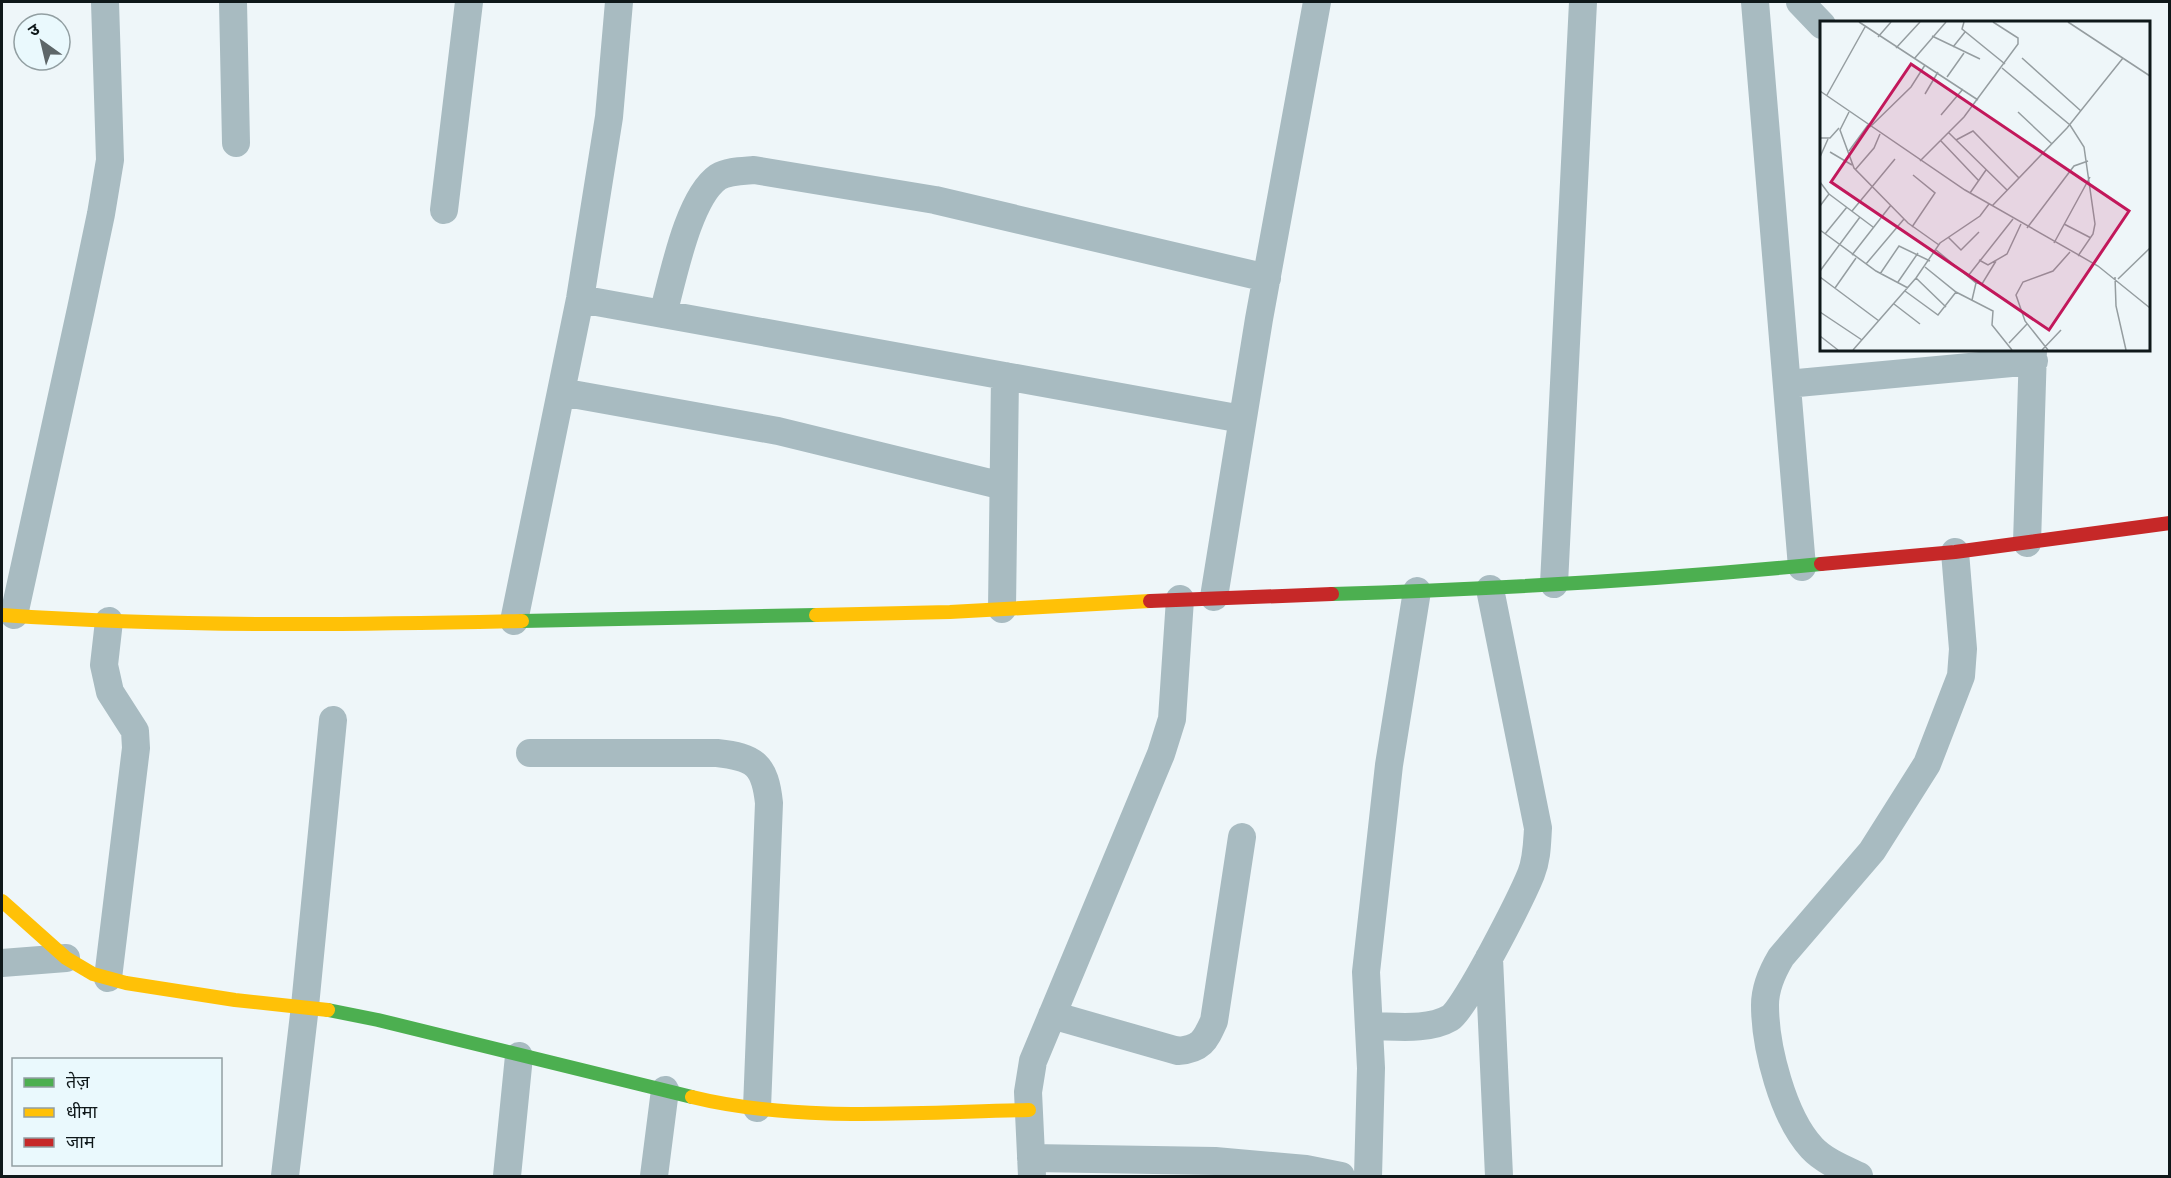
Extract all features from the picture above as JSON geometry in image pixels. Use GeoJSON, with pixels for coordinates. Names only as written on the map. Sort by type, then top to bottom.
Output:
{"type":"FeatureCollection","features":[{"type":"Feature","properties":{"kind":"street"},"geometry":{"type":"LineString","coordinates":[[105,2],[110,160],[90,267],[8,615],[108,621],[385,624],[938,612],[1214,597],[1490,589],[1802,567],[1955,552],[2169,523]]}},
{"type":"Feature","properties":{"kind":"street"},"geometry":{"type":"LineString","coordinates":[[233,2],[236,143]]}},
{"type":"Feature","properties":{"kind":"street"},"geometry":{"type":"LineString","coordinates":[[444,210],[469,2]]}},
{"type":"Feature","properties":{"kind":"street"},"geometry":{"type":"LineString","coordinates":[[514,621],[580,299],[609,117],[620,2]]}},
{"type":"Feature","properties":{"kind":"street"},"geometry":{"type":"LineString","coordinates":[[1214,597],[1242,419],[1317,2]]}},
{"type":"Feature","properties":{"kind":"street"},"geometry":{"type":"LineString","coordinates":[[1554,584],[1584,2]]}},
{"type":"Feature","properties":{"kind":"street"},"geometry":{"type":"LineString","coordinates":[[1755,2],[1802,567]]}},
{"type":"Feature","properties":{"kind":"street"},"geometry":{"type":"LineString","coordinates":[[1800,2],[1820,24]]}},
{"type":"Feature","properties":{"kind":"street"},"geometry":{"type":"LineString","coordinates":[[663,314],[692,214],[704,191],[718,177],[737,171],[754,170],[935,200],[1267,278]]}},
{"type":"Feature","properties":{"kind":"street"},"geometry":{"type":"LineString","coordinates":[[580,299],[1242,419]]}},
{"type":"Feature","properties":{"kind":"street"},"geometry":{"type":"LineString","coordinates":[[1787,384],[2033,355],[2027,543]]}},
{"type":"Feature","properties":{"kind":"street"},"geometry":{"type":"LineString","coordinates":[[1002,609],[1005,376]]}},
{"type":"Feature","properties":{"kind":"street"},"geometry":{"type":"LineString","coordinates":[[561,392],[778,431],[1003,486]]}},
{"type":"Feature","properties":{"kind":"street"},"geometry":{"type":"LineString","coordinates":[[1859,1176],[1839,1167],[1813,1149],[1795,1124],[1784,1100],[1769,1042],[1765,1004],[1770,976],[1781,957],[1872,851],[1927,764],[1961,676],[1963,649],[1955,552]]}},
{"type":"Feature","properties":{"kind":"street"},"geometry":{"type":"LineString","coordinates":[[1369,1026],[1435,1024],[1452,1017],[1489,958],[1531,875],[1536,857],[1538,828],[1490,589]]}},
{"type":"Feature","properties":{"kind":"street"},"geometry":{"type":"LineString","coordinates":[[1368,1176],[1371,1068],[1366,972],[1389,765],[1417,591]]}},
{"type":"Feature","properties":{"kind":"street"},"geometry":{"type":"LineString","coordinates":[[1180,599],[1170,727],[1161,754],[1033,1061],[1028,1092],[1032,1167],[1215,1161],[1306,1169],[1341,1176]]}},
{"type":"Feature","properties":{"kind":"street"},"geometry":{"type":"LineString","coordinates":[[108,621],[104,665],[110,692],[135,731],[136,748],[108,978]]}},
{"type":"Feature","properties":{"kind":"street"},"geometry":{"type":"LineString","coordinates":[[285,1176],[305,1006],[333,720]]}},
{"type":"Feature","properties":{"kind":"street"},"geometry":{"type":"LineString","coordinates":[[530,753],[717,753],[741,755],[762,771],[767,785],[769,804],[757,1108]]}},
{"type":"Feature","properties":{"kind":"street"},"geometry":{"type":"LineString","coordinates":[[1052,1015],[1178,1051],[1191,1050],[1205,1041],[1214,1021],[1242,837]]}},
{"type":"Feature","properties":{"kind":"street"},"geometry":{"type":"LineString","coordinates":[[2,901],[66,958],[93,975],[126,983],[235,1000],[305,1006],[378,1020],[716,1103],[842,1113],[1029,1110]]}},
{"type":"Feature","properties":{"kind":"street"},"geometry":{"type":"LineString","coordinates":[[2,963],[66,958]]}},
{"type":"Feature","properties":{"kind":"street"},"geometry":{"type":"LineString","coordinates":[[1489,958],[1499,1176]]}},
{"type":"Feature","properties":{"kind":"street"},"geometry":{"type":"LineString","coordinates":[[507,1176],[519,1056]]}},
{"type":"Feature","properties":{"kind":"street"},"geometry":{"type":"LineString","coordinates":[[654,1176],[665,1090]]}},
{"type":"Feature","properties":{"kind":"traffic: fast"},"geometry":{"type":"LineString","coordinates":[[1332,594],[1576,583],[1821,564]]}},
{"type":"Feature","properties":{"kind":"traffic: fast"},"geometry":{"type":"LineString","coordinates":[[522,621],[816,615]]}},
{"type":"Feature","properties":{"kind":"traffic: fast"},"geometry":{"type":"LineString","coordinates":[[328,1010],[378,1020],[692,1097]]}},
{"type":"Feature","properties":{"kind":"traffic: slow"},"geometry":{"type":"LineString","coordinates":[[816,615],[950,612],[1150,601]]}},
{"type":"Feature","properties":{"kind":"traffic: slow"},"geometry":{"type":"LineString","coordinates":[[2,615],[132,622],[262,624],[522,621]]}},
{"type":"Feature","properties":{"kind":"traffic: slow"},"geometry":{"type":"LineString","coordinates":[[2,901],[66,958],[93,974],[126,983],[235,1000],[328,1010]]}},
{"type":"Feature","properties":{"kind":"traffic: slow"},"geometry":{"type":"LineString","coordinates":[[692,1097],[732,1105],[817,1113],[903,1114],[1029,1110]]}},
{"type":"Feature","properties":{"kind":"traffic: jam"},"geometry":{"type":"LineString","coordinates":[[1821,564],[1955,552],[2170,523]]}},
{"type":"Feature","properties":{"kind":"traffic: jam"},"geometry":{"type":"LineString","coordinates":[[1150,601],[1332,594]]}}]}
